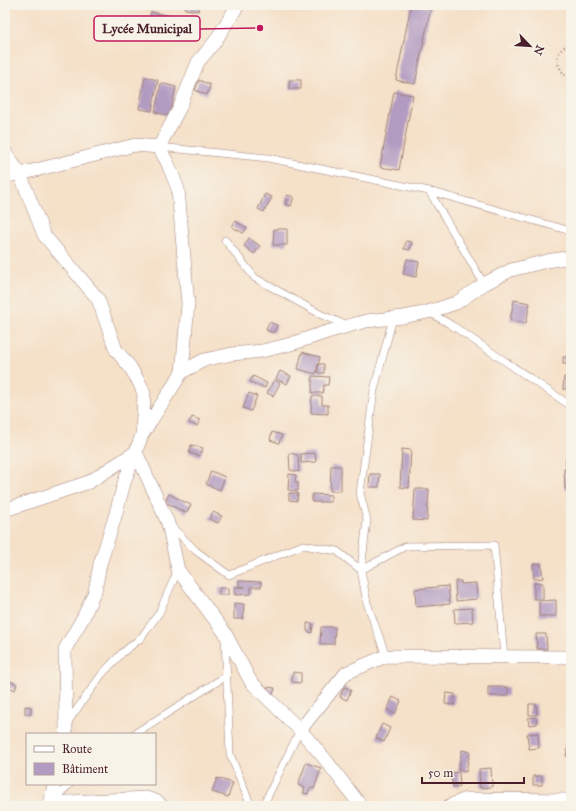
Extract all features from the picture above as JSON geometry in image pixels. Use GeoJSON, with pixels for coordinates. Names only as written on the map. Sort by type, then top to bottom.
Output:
{"type":"FeatureCollection","features":[{"type":"Feature","properties":{"kind":"street"},"geometry":{"type":"LineString","coordinates":[[159,147],[179,109],[198,62],[214,43],[238,5]]}},
{"type":"Feature","properties":{"kind":"street"},"geometry":{"type":"LineString","coordinates":[[5,176],[20,174],[135,146],[159,147]]}},
{"type":"Feature","properties":{"kind":"street"},"geometry":{"type":"LineString","coordinates":[[66,729],[65,649],[84,616],[95,591],[100,564],[125,480],[142,435],[182,372],[188,304],[178,189],[159,147]]}},
{"type":"Feature","properties":{"kind":"street"},"geometry":{"type":"LineString","coordinates":[[5,152],[20,174],[44,235],[98,299],[116,350],[130,367],[140,384],[144,394],[142,435]]}},
{"type":"Feature","properties":{"kind":"street"},"geometry":{"type":"LineString","coordinates":[[182,372],[204,360],[292,344],[366,321],[428,312],[456,303],[484,284],[511,270],[571,257]]}},
{"type":"Feature","properties":{"kind":"street"},"geometry":{"type":"LineString","coordinates":[[5,510],[89,482],[136,452]]}},
{"type":"Feature","properties":{"kind":"street"},"geometry":{"type":"LineString","coordinates":[[136,452],[168,523],[178,570],[225,633],[251,682],[300,730],[325,759],[361,806]]}},
{"type":"Feature","properties":{"kind":"street"},"geometry":{"type":"LineString","coordinates":[[300,730],[346,673],[386,656],[571,657]]}},
{"type":"Feature","properties":{"kind":"street"},"geometry":{"type":"LineString","coordinates":[[54,785],[50,804],[146,798],[158,802],[162,806]]}},
{"type":"Feature","properties":{"kind":"street"},"geometry":{"type":"LineString","coordinates":[[449,806],[466,799],[571,800]]}},
{"type":"Feature","properties":{"kind":"lane"},"geometry":{"type":"LineString","coordinates":[[159,147],[268,158],[429,191],[571,232]]}},
{"type":"Feature","properties":{"kind":"lane"},"geometry":{"type":"LineString","coordinates":[[429,191],[484,284]]}},
{"type":"Feature","properties":{"kind":"lane"},"geometry":{"type":"LineString","coordinates":[[225,240],[256,278],[322,315],[348,326]]}},
{"type":"Feature","properties":{"kind":"lane"},"geometry":{"type":"LineString","coordinates":[[428,312],[453,326],[571,406]]}},
{"type":"Feature","properties":{"kind":"lane"},"geometry":{"type":"LineString","coordinates":[[386,656],[367,603],[361,570],[367,520],[360,493],[374,390],[393,318]]}},
{"type":"Feature","properties":{"kind":"lane"},"geometry":{"type":"LineString","coordinates":[[168,523],[196,552],[229,575],[303,545],[337,551],[361,570]]}},
{"type":"Feature","properties":{"kind":"lane"},"geometry":{"type":"LineString","coordinates":[[361,570],[406,546],[494,545],[504,657]]}},
{"type":"Feature","properties":{"kind":"lane"},"geometry":{"type":"LineString","coordinates":[[66,729],[102,674],[122,653],[141,638],[159,613],[178,570]]}},
{"type":"Feature","properties":{"kind":"lane"},"geometry":{"type":"LineString","coordinates":[[225,633],[230,754],[251,806]]}},
{"type":"Feature","properties":{"kind":"lane"},"geometry":{"type":"LineString","coordinates":[[136,733],[226,676]]}},
{"type":"Feature","properties":{"kind":"lane"},"geometry":{"type":"LineString","coordinates":[[263,806],[300,730]]}},
{"type":"Feature","properties":{"kind":"lane"},"geometry":{"type":"LineString","coordinates":[[50,804],[69,785]]}},
{"type":"Feature","properties":{"kind":"path"},"geometry":{"type":"LineString","coordinates":[[571,42],[559,53],[557,61],[561,70],[571,82]]}},
{"type":"Feature","properties":{"kind":"building"},"geometry":{"type":"Polygon","coordinates":[[[186,5],[200,5],[198,11],[185,9],[186,5]]]}},
{"type":"Feature","properties":{"kind":"building"},"geometry":{"type":"Polygon","coordinates":[[[293,5],[303,5],[303,10],[293,11],[293,5]]]}},
{"type":"Feature","properties":{"kind":"building"},"geometry":{"type":"Polygon","coordinates":[[[411,5],[431,7],[415,84],[396,80],[411,5]]]}},
{"type":"Feature","properties":{"kind":"building"},"geometry":{"type":"Polygon","coordinates":[[[151,12],[194,21],[191,37],[148,28],[151,12]]]}},
{"type":"Feature","properties":{"kind":"building"},"geometry":{"type":"Polygon","coordinates":[[[145,77],[158,80],[152,111],[139,109],[145,77]]]}},
{"type":"Feature","properties":{"kind":"building"},"geometry":{"type":"Polygon","coordinates":[[[199,80],[210,85],[207,95],[195,90],[199,80]]]}},
{"type":"Feature","properties":{"kind":"building"},"geometry":{"type":"Polygon","coordinates":[[[289,80],[301,80],[301,89],[289,89],[289,80]]]}},
{"type":"Feature","properties":{"kind":"building"},"geometry":{"type":"Polygon","coordinates":[[[161,83],[176,87],[170,116],[155,112],[161,83]]]}},
{"type":"Feature","properties":{"kind":"building"},"geometry":{"type":"Polygon","coordinates":[[[394,92],[413,95],[399,170],[380,167],[394,92]]]}},
{"type":"Feature","properties":{"kind":"building"},"geometry":{"type":"Polygon","coordinates":[[[265,194],[272,197],[264,212],[258,209],[265,194]]]}},
{"type":"Feature","properties":{"kind":"building"},"geometry":{"type":"Polygon","coordinates":[[[287,195],[294,197],[291,206],[285,204],[287,195]]]}},
{"type":"Feature","properties":{"kind":"building"},"geometry":{"type":"Polygon","coordinates":[[[235,221],[247,228],[243,233],[232,227],[235,221]]]}},
{"type":"Feature","properties":{"kind":"building"},"geometry":{"type":"Polygon","coordinates":[[[274,229],[287,229],[287,245],[273,245],[274,229]]]}},
{"type":"Feature","properties":{"kind":"building"},"geometry":{"type":"Polygon","coordinates":[[[249,238],[260,246],[254,254],[244,246],[249,238]]]}},
{"type":"Feature","properties":{"kind":"building"},"geometry":{"type":"Polygon","coordinates":[[[406,241],[412,242],[410,250],[404,249],[406,241]]]}},
{"type":"Feature","properties":{"kind":"building"},"geometry":{"type":"Polygon","coordinates":[[[407,259],[419,262],[416,277],[403,274],[407,259]]]}},
{"type":"Feature","properties":{"kind":"building"},"geometry":{"type":"Polygon","coordinates":[[[514,300],[530,303],[526,323],[510,320],[514,300]]]}},
{"type":"Feature","properties":{"kind":"building"},"geometry":{"type":"Polygon","coordinates":[[[269,322],[277,325],[274,333],[266,330],[269,322]]]}},
{"type":"Feature","properties":{"kind":"building"},"geometry":{"type":"Polygon","coordinates":[[[302,352],[320,357],[316,374],[298,369],[302,352]]]}},
{"type":"Feature","properties":{"kind":"building"},"geometry":{"type":"Polygon","coordinates":[[[563,357],[571,357],[571,364],[563,364],[563,357]]]}},
{"type":"Feature","properties":{"kind":"building"},"geometry":{"type":"Polygon","coordinates":[[[318,364],[324,364],[324,373],[318,373],[318,364]]]}},
{"type":"Feature","properties":{"kind":"building"},"geometry":{"type":"Polygon","coordinates":[[[280,371],[291,376],[287,384],[276,379],[280,371]]]}},
{"type":"Feature","properties":{"kind":"building"},"geometry":{"type":"Polygon","coordinates":[[[253,376],[267,383],[265,388],[250,382],[253,376]]]}},
{"type":"Feature","properties":{"kind":"building"},"geometry":{"type":"Polygon","coordinates":[[[312,376],[329,377],[328,385],[324,385],[323,393],[312,393],[312,376]]]}},
{"type":"Feature","properties":{"kind":"building"},"geometry":{"type":"Polygon","coordinates":[[[564,377],[571,377],[571,389],[563,389],[564,377]]]}},
{"type":"Feature","properties":{"kind":"building"},"geometry":{"type":"Polygon","coordinates":[[[274,380],[280,383],[273,396],[267,393],[274,380]]]}},
{"type":"Feature","properties":{"kind":"building"},"geometry":{"type":"Polygon","coordinates":[[[249,393],[257,396],[251,411],[243,408],[249,393]]]}},
{"type":"Feature","properties":{"kind":"building"},"geometry":{"type":"Polygon","coordinates":[[[312,396],[322,396],[322,405],[328,405],[328,414],[311,413],[312,396]]]}},
{"type":"Feature","properties":{"kind":"building"},"geometry":{"type":"Polygon","coordinates":[[[192,417],[200,420],[197,426],[189,423],[192,417]]]}},
{"type":"Feature","properties":{"kind":"building"},"geometry":{"type":"Polygon","coordinates":[[[272,432],[282,435],[279,443],[270,440],[272,432]]]}},
{"type":"Feature","properties":{"kind":"building"},"geometry":{"type":"Polygon","coordinates":[[[191,445],[203,448],[200,456],[189,453],[191,445]]]}},
{"type":"Feature","properties":{"kind":"building"},"geometry":{"type":"Polygon","coordinates":[[[402,449],[411,450],[409,488],[400,487],[402,449]]]}},
{"type":"Feature","properties":{"kind":"building"},"geometry":{"type":"Polygon","coordinates":[[[289,453],[298,455],[299,472],[290,470],[289,453]]]}},
{"type":"Feature","properties":{"kind":"building"},"geometry":{"type":"Polygon","coordinates":[[[315,453],[316,462],[301,463],[301,454],[315,453]]]}},
{"type":"Feature","properties":{"kind":"building"},"geometry":{"type":"Polygon","coordinates":[[[566,457],[571,457],[571,465],[565,465],[566,457]]]}},
{"type":"Feature","properties":{"kind":"building"},"geometry":{"type":"Polygon","coordinates":[[[331,466],[341,466],[341,491],[330,491],[331,466]]]}},
{"type":"Feature","properties":{"kind":"building"},"geometry":{"type":"Polygon","coordinates":[[[564,469],[571,469],[571,489],[565,489],[564,469]]]}},
{"type":"Feature","properties":{"kind":"building"},"geometry":{"type":"Polygon","coordinates":[[[211,471],[225,477],[220,490],[206,484],[211,471]]]}},
{"type":"Feature","properties":{"kind":"building"},"geometry":{"type":"Polygon","coordinates":[[[289,474],[296,475],[295,482],[298,482],[298,491],[288,490],[289,474]]]}},
{"type":"Feature","properties":{"kind":"building"},"geometry":{"type":"Polygon","coordinates":[[[370,474],[380,474],[379,487],[369,487],[370,474]]]}},
{"type":"Feature","properties":{"kind":"building"},"geometry":{"type":"Polygon","coordinates":[[[415,489],[429,489],[427,521],[413,520],[415,489]]]}},
{"type":"Feature","properties":{"kind":"building"},"geometry":{"type":"Polygon","coordinates":[[[289,493],[298,493],[297,501],[289,500],[289,493]]]}},
{"type":"Feature","properties":{"kind":"building"},"geometry":{"type":"Polygon","coordinates":[[[169,494],[191,505],[186,513],[165,502],[169,494]]]}},
{"type":"Feature","properties":{"kind":"building"},"geometry":{"type":"Polygon","coordinates":[[[312,494],[331,495],[331,502],[312,502],[312,494]]]}},
{"type":"Feature","properties":{"kind":"building"},"geometry":{"type":"Polygon","coordinates":[[[213,512],[222,516],[218,523],[209,519],[213,512]]]}},
{"type":"Feature","properties":{"kind":"building"},"geometry":{"type":"Polygon","coordinates":[[[541,563],[543,578],[534,579],[533,564],[541,563]]]}},
{"type":"Feature","properties":{"kind":"building"},"geometry":{"type":"Polygon","coordinates":[[[239,581],[261,582],[261,587],[251,587],[251,594],[235,595],[235,587],[239,587],[239,581]]]}},
{"type":"Feature","properties":{"kind":"building"},"geometry":{"type":"Polygon","coordinates":[[[455,581],[461,581],[461,584],[476,583],[477,599],[456,601],[455,581]]]}},
{"type":"Feature","properties":{"kind":"building"},"geometry":{"type":"Polygon","coordinates":[[[534,583],[543,583],[543,599],[534,599],[534,583]]]}},
{"type":"Feature","properties":{"kind":"building"},"geometry":{"type":"Polygon","coordinates":[[[448,586],[450,604],[416,607],[415,589],[448,586]]]}},
{"type":"Feature","properties":{"kind":"building"},"geometry":{"type":"Polygon","coordinates":[[[219,588],[228,588],[228,595],[219,595],[219,588]]]}},
{"type":"Feature","properties":{"kind":"building"},"geometry":{"type":"Polygon","coordinates":[[[556,600],[556,616],[539,616],[539,601],[556,600]]]}},
{"type":"Feature","properties":{"kind":"building"},"geometry":{"type":"Polygon","coordinates":[[[234,603],[244,604],[243,619],[234,619],[234,603]]]}},
{"type":"Feature","properties":{"kind":"building"},"geometry":{"type":"Polygon","coordinates":[[[472,608],[473,622],[455,623],[454,609],[472,608]]]}},
{"type":"Feature","properties":{"kind":"building"},"geometry":{"type":"Polygon","coordinates":[[[307,623],[313,624],[312,633],[307,631],[307,623]]]}},
{"type":"Feature","properties":{"kind":"building"},"geometry":{"type":"Polygon","coordinates":[[[321,627],[335,627],[334,644],[320,644],[321,627]]]}},
{"type":"Feature","properties":{"kind":"building"},"geometry":{"type":"Polygon","coordinates":[[[536,634],[546,634],[547,649],[537,649],[536,634]]]}},
{"type":"Feature","properties":{"kind":"building"},"geometry":{"type":"Polygon","coordinates":[[[293,672],[301,673],[301,683],[292,682],[293,672]]]}},
{"type":"Feature","properties":{"kind":"building"},"geometry":{"type":"Polygon","coordinates":[[[9,681],[17,684],[15,690],[7,686],[9,681]]]}},
{"type":"Feature","properties":{"kind":"building"},"geometry":{"type":"Polygon","coordinates":[[[266,687],[275,688],[272,698],[264,696],[266,687]]]}},
{"type":"Feature","properties":{"kind":"building"},"geometry":{"type":"Polygon","coordinates":[[[344,687],[351,690],[347,700],[340,697],[344,687]]]}},
{"type":"Feature","properties":{"kind":"building"},"geometry":{"type":"Polygon","coordinates":[[[488,687],[508,687],[508,696],[488,696],[488,687]]]}},
{"type":"Feature","properties":{"kind":"building"},"geometry":{"type":"Polygon","coordinates":[[[446,693],[455,694],[454,705],[445,704],[446,693]]]}},
{"type":"Feature","properties":{"kind":"building"},"geometry":{"type":"Polygon","coordinates":[[[393,697],[401,701],[395,714],[387,710],[393,697]]]}},
{"type":"Feature","properties":{"kind":"building"},"geometry":{"type":"Polygon","coordinates":[[[529,704],[536,704],[537,715],[529,715],[529,704]]]}},
{"type":"Feature","properties":{"kind":"building"},"geometry":{"type":"Polygon","coordinates":[[[25,706],[31,707],[31,714],[25,714],[25,706]]]}},
{"type":"Feature","properties":{"kind":"building"},"geometry":{"type":"Polygon","coordinates":[[[536,717],[537,724],[529,725],[528,718],[536,717]]]}},
{"type":"Feature","properties":{"kind":"building"},"geometry":{"type":"Polygon","coordinates":[[[382,724],[390,728],[384,742],[376,738],[382,724]]]}},
{"type":"Feature","properties":{"kind":"building"},"geometry":{"type":"Polygon","coordinates":[[[538,733],[539,748],[529,749],[527,734],[538,733]]]}},
{"type":"Feature","properties":{"kind":"building"},"geometry":{"type":"Polygon","coordinates":[[[571,735],[571,757],[566,756],[571,735]]]}},
{"type":"Feature","properties":{"kind":"building"},"geometry":{"type":"Polygon","coordinates":[[[462,750],[470,752],[466,772],[458,770],[462,750]]]}},
{"type":"Feature","properties":{"kind":"building"},"geometry":{"type":"Polygon","coordinates":[[[306,763],[321,768],[314,789],[310,788],[308,794],[303,793],[305,788],[298,785],[306,763]]]}},
{"type":"Feature","properties":{"kind":"building"},"geometry":{"type":"Polygon","coordinates":[[[491,768],[492,787],[480,788],[479,769],[491,768]]]}},
{"type":"Feature","properties":{"kind":"building"},"geometry":{"type":"Polygon","coordinates":[[[459,772],[460,786],[453,787],[451,773],[459,772]]]}},
{"type":"Feature","properties":{"kind":"building"},"geometry":{"type":"Polygon","coordinates":[[[533,776],[542,776],[542,785],[533,785],[533,776]]]}},
{"type":"Feature","properties":{"kind":"building"},"geometry":{"type":"Polygon","coordinates":[[[217,778],[233,783],[228,797],[212,792],[217,778]]]}},
{"type":"Feature","properties":{"kind":"place","name":"Lycée Municipal"},"geometry":{"type":"Point","coordinates":[260,28]}}]}
